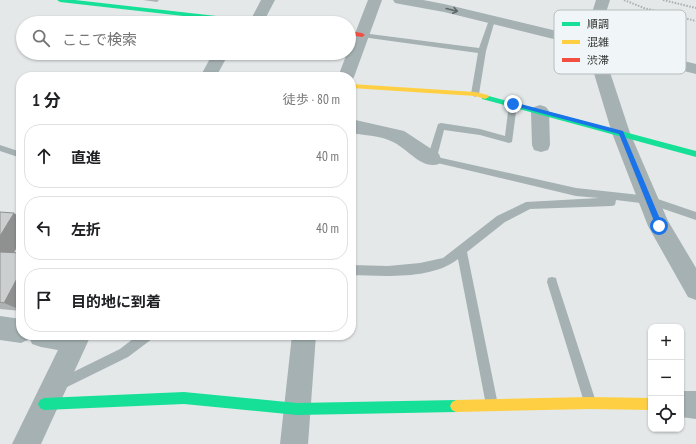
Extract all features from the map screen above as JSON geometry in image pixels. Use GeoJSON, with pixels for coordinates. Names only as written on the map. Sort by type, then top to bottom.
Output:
{"type":"FeatureCollection","features":[{"type":"Feature","properties":{"kind":"street"},"geometry":{"type":"LineString","coordinates":[[60,0],[122,3],[201,16]]}},
{"type":"Feature","properties":{"kind":"street"},"geometry":{"type":"LineString","coordinates":[[261,16],[268,0]]}},
{"type":"Feature","properties":{"kind":"street"},"geometry":{"type":"LineString","coordinates":[[356,32],[375,0]]}},
{"type":"Feature","properties":{"kind":"street"},"geometry":{"type":"LineString","coordinates":[[400,0],[444,8],[554,35]]}},
{"type":"Feature","properties":{"kind":"street"},"geometry":{"type":"LineString","coordinates":[[599,10],[603,0]]}},
{"type":"Feature","properties":{"kind":"street"},"geometry":{"type":"LineString","coordinates":[[211,72],[217,60]]}},
{"type":"Feature","properties":{"kind":"street"},"geometry":{"type":"LineString","coordinates":[[347,72],[350,60]]}},
{"type":"Feature","properties":{"kind":"street"},"geometry":{"type":"LineString","coordinates":[[686,67],[696,69]]}},
{"type":"Feature","properties":{"kind":"street"},"geometry":{"type":"LineString","coordinates":[[603,74],[621,132],[659,226],[696,290]]}},
{"type":"Feature","properties":{"kind":"street"},"geometry":{"type":"LineString","coordinates":[[356,86],[475,94],[621,132],[696,154]]}},
{"type":"Feature","properties":{"kind":"street"},"geometry":{"type":"LineString","coordinates":[[540,111],[541,144]]}},
{"type":"Feature","properties":{"kind":"street"},"geometry":{"type":"LineString","coordinates":[[356,127],[398,136],[432,159]]}},
{"type":"Feature","properties":{"kind":"street"},"geometry":{"type":"LineString","coordinates":[[0,328],[16,330]]}},
{"type":"Feature","properties":{"kind":"street"},"geometry":{"type":"LineString","coordinates":[[26,444],[48,396],[77,340]]}},
{"type":"Feature","properties":{"kind":"street"},"geometry":{"type":"LineString","coordinates":[[294,444],[304,340]]}},
{"type":"Feature","properties":{"kind":"street"},"geometry":{"type":"LineString","coordinates":[[48,396],[184,398],[298,409],[590,403],[648,404]]}},
{"type":"Feature","properties":{"kind":"street"},"geometry":{"type":"LineString","coordinates":[[684,404],[696,404]]}},
{"type":"Feature","properties":{"kind":"lane"},"geometry":{"type":"LineString","coordinates":[[475,94],[482,51],[492,20]]}},
{"type":"Feature","properties":{"kind":"lane"},"geometry":{"type":"LineString","coordinates":[[356,34],[482,51]]}},
{"type":"Feature","properties":{"kind":"lane"},"geometry":{"type":"LineString","coordinates":[[513,104],[509,140],[480,132],[441,126],[432,159],[576,192],[649,200],[696,216]]}},
{"type":"Feature","properties":{"kind":"lane"},"geometry":{"type":"LineString","coordinates":[[0,148],[16,154]]}},
{"type":"Feature","properties":{"kind":"lane"},"geometry":{"type":"LineString","coordinates":[[356,270],[388,271],[420,268],[446,262],[501,219],[529,205],[649,200]]}},
{"type":"Feature","properties":{"kind":"lane"},"geometry":{"type":"LineString","coordinates":[[461,249],[492,405]]}},
{"type":"Feature","properties":{"kind":"lane"},"geometry":{"type":"LineString","coordinates":[[552,282],[590,403]]}},
{"type":"Feature","properties":{"kind":"lane"},"geometry":{"type":"LineString","coordinates":[[48,396],[124,353],[141,340]]}},
{"type":"Feature","properties":{"kind":"path"},"geometry":{"type":"LineString","coordinates":[[624,0],[652,10]]}},
{"type":"Feature","properties":{"kind":"path"},"geometry":{"type":"LineString","coordinates":[[663,0],[696,8]]}},
{"type":"Feature","properties":{"kind":"path"},"geometry":{"type":"LineString","coordinates":[[686,18],[696,21]]}},
{"type":"Feature","properties":{"kind":"building"},"geometry":{"type":"Polygon","coordinates":[[[0,212],[14,213],[0,236],[0,212]]]}},
{"type":"Feature","properties":{"kind":"building"},"geometry":{"type":"Polygon","coordinates":[[[0,252],[16,253],[16,280],[4,303],[0,302],[0,252]]]}},
{"type":"Feature","properties":{"kind":"traffic: fast"},"geometry":{"type":"LineString","coordinates":[[60,0],[200,16]]}},
{"type":"Feature","properties":{"kind":"traffic: fast"},"geometry":{"type":"LineString","coordinates":[[485,97],[696,154]]}},
{"type":"Feature","properties":{"kind":"traffic: fast"},"geometry":{"type":"LineString","coordinates":[[44,404],[184,398],[297,409],[456,406]]}},
{"type":"Feature","properties":{"kind":"traffic: slow"},"geometry":{"type":"LineString","coordinates":[[356,86],[475,94],[485,97]]}},
{"type":"Feature","properties":{"kind":"traffic: slow"},"geometry":{"type":"LineString","coordinates":[[456,406],[590,403],[648,404]]}},
{"type":"Feature","properties":{"kind":"traffic: jam"},"geometry":{"type":"LineString","coordinates":[[356,34],[362,35]]}},
{"type":"Feature","properties":{"kind":"route"},"geometry":{"type":"LineString","coordinates":[[513,104],[621,132],[659,226]]}}]}
